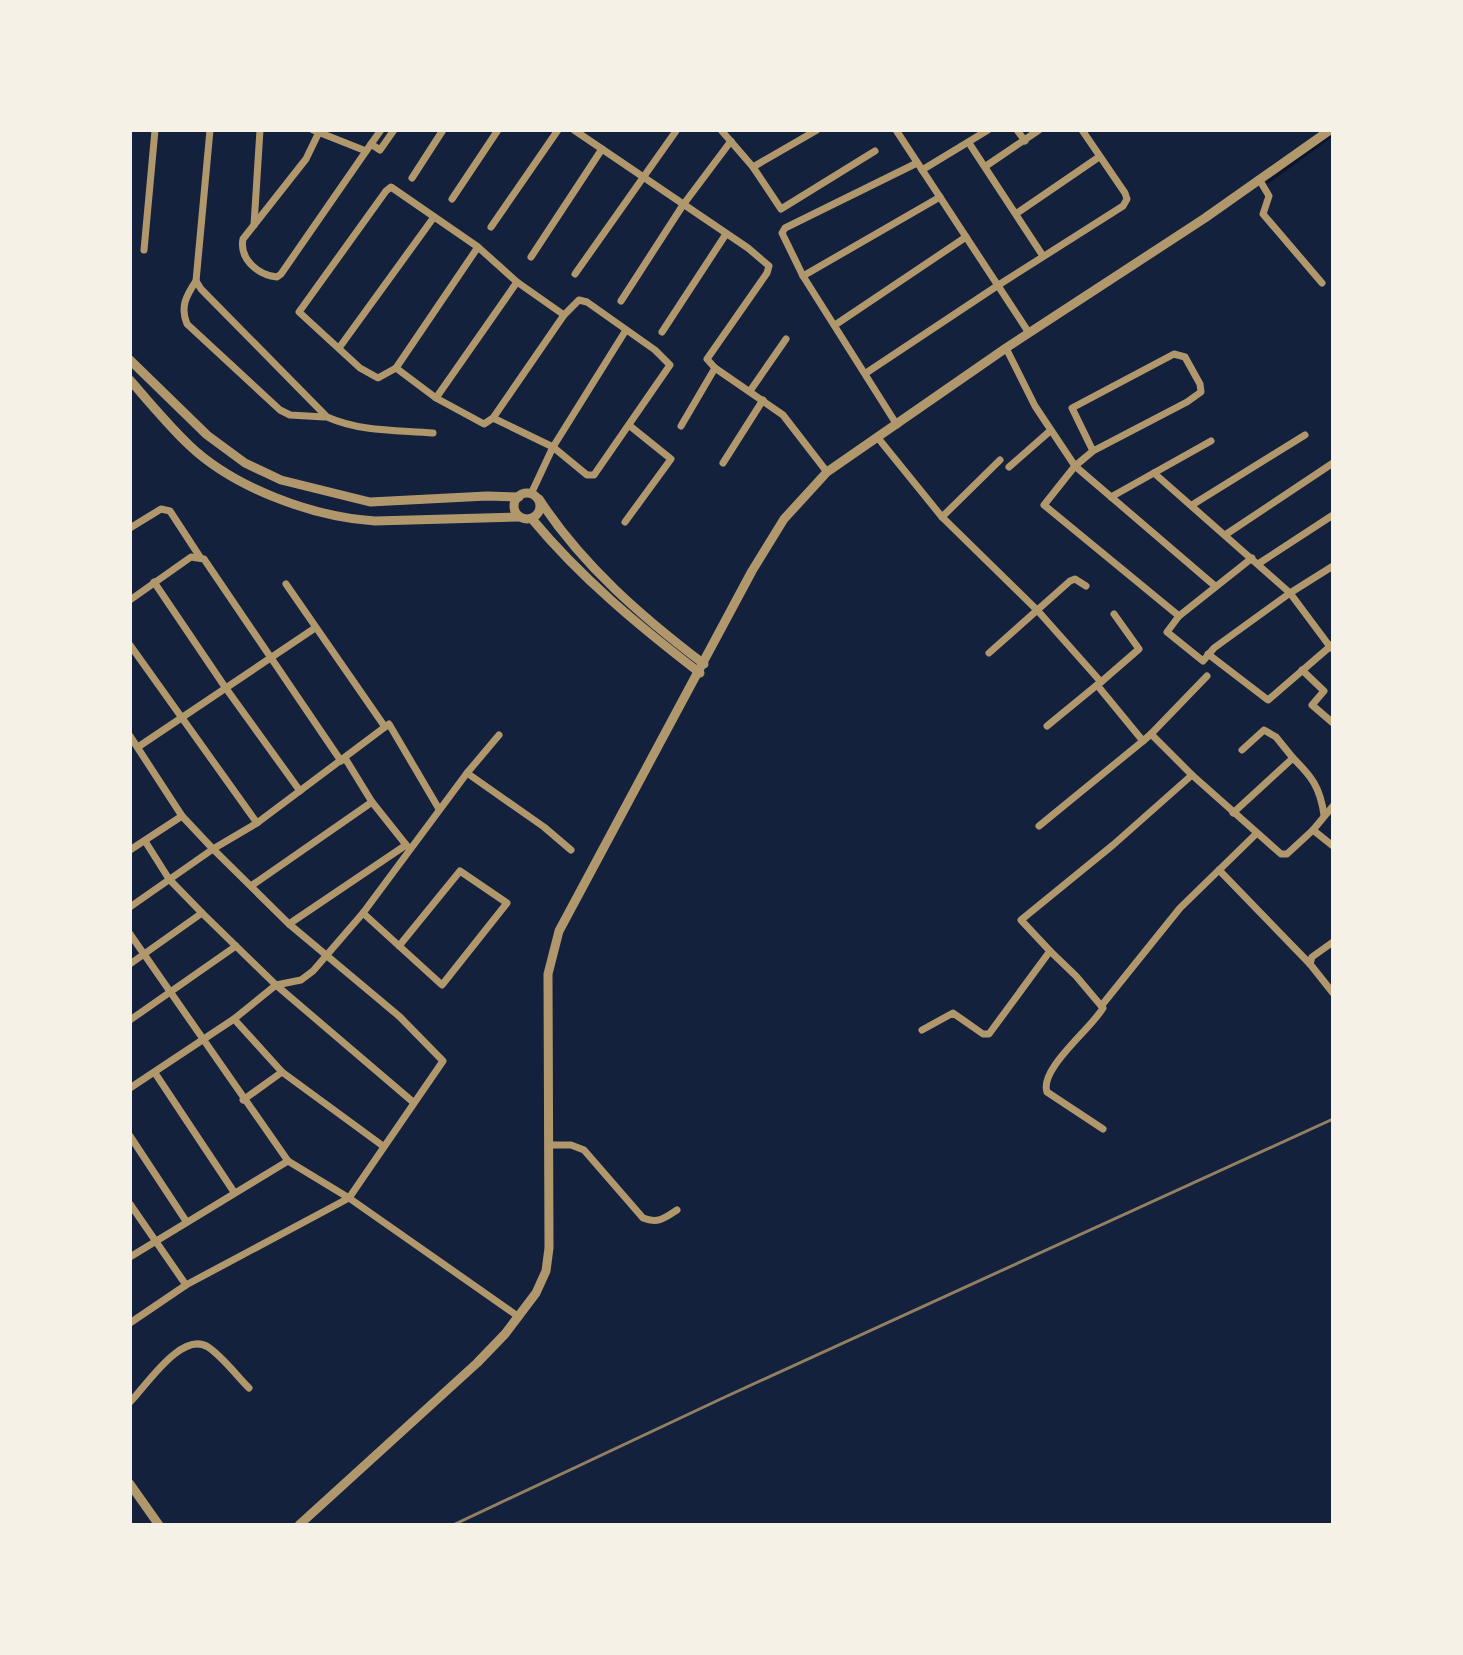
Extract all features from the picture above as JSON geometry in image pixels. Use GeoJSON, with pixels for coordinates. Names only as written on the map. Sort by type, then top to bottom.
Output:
{"type":"FeatureCollection","features":[{"type":"Feature","properties":{"kind":"street"},"geometry":{"type":"LineString","coordinates":[[144,250],[155,130]]}},
{"type":"Feature","properties":{"kind":"street"},"geometry":{"type":"LineString","coordinates":[[210,130],[196,281],[183,306],[187,324],[280,410],[290,415],[327,417]]}},
{"type":"Feature","properties":{"kind":"street"},"geometry":{"type":"LineString","coordinates":[[254,227],[260,130]]}},
{"type":"Feature","properties":{"kind":"street"},"geometry":{"type":"LineString","coordinates":[[317,131],[306,159],[243,239],[243,258],[269,276],[277,277],[368,147],[381,130],[392,133],[380,150],[368,147],[317,131]]}},
{"type":"Feature","properties":{"kind":"street"},"geometry":{"type":"LineString","coordinates":[[412,178],[443,130]]}},
{"type":"Feature","properties":{"kind":"street"},"geometry":{"type":"LineString","coordinates":[[452,199],[498,130]]}},
{"type":"Feature","properties":{"kind":"street"},"geometry":{"type":"LineString","coordinates":[[491,227],[558,130]]}},
{"type":"Feature","properties":{"kind":"street"},"geometry":{"type":"LineString","coordinates":[[574,130],[765,260],[769,266],[767,273],[707,359],[715,368],[783,415],[827,472]]}},
{"type":"Feature","properties":{"kind":"street"},"geometry":{"type":"LineString","coordinates":[[722,130],[753,167],[781,209],[875,151]]}},
{"type":"Feature","properties":{"kind":"street"},"geometry":{"type":"LineString","coordinates":[[753,167],[817,130]]}},
{"type":"Feature","properties":{"kind":"street"},"geometry":{"type":"LineString","coordinates":[[896,130],[1029,333]]}},
{"type":"Feature","properties":{"kind":"street"},"geometry":{"type":"LineString","coordinates":[[897,425],[803,276],[783,237],[785,228],[969,143],[988,130]]}},
{"type":"Feature","properties":{"kind":"street"},"geometry":{"type":"LineString","coordinates":[[1017,130],[1025,141]]}},
{"type":"Feature","properties":{"kind":"street"},"geometry":{"type":"LineString","coordinates":[[986,166],[1039,130]]}},
{"type":"Feature","properties":{"kind":"street"},"geometry":{"type":"LineString","coordinates":[[866,373],[1123,206],[1127,199],[1125,193],[1082,130]]}},
{"type":"Feature","properties":{"kind":"street"},"geometry":{"type":"LineString","coordinates":[[299,1525],[477,1363],[519,1317],[536,1293],[546,1271],[549,1248],[548,974],[559,931],[769,542],[796,504],[827,472],[879,440],[1006,348],[1263,184],[1330,130]]}},
{"type":"Feature","properties":{"kind":"street"},"geometry":{"type":"LineString","coordinates":[[575,274],[676,131]]}},
{"type":"Feature","properties":{"kind":"street"},"geometry":{"type":"LineString","coordinates":[[621,301],[683,205],[731,141]]}},
{"type":"Feature","properties":{"kind":"street"},"geometry":{"type":"LineString","coordinates":[[969,143],[1043,256]]}},
{"type":"Feature","properties":{"kind":"street"},"geometry":{"type":"LineString","coordinates":[[531,257],[602,149]]}},
{"type":"Feature","properties":{"kind":"street"},"geometry":{"type":"LineString","coordinates":[[1017,213],[1099,157]]}},
{"type":"Feature","properties":{"kind":"street"},"geometry":{"type":"LineString","coordinates":[[1263,184],[1269,196],[1263,211],[1265,216],[1322,283]]}},
{"type":"Feature","properties":{"kind":"street"},"geometry":{"type":"LineString","coordinates":[[478,247],[396,368],[378,378],[301,315],[300,310],[391,187],[478,247],[517,282],[564,315]]}},
{"type":"Feature","properties":{"kind":"street"},"geometry":{"type":"LineString","coordinates":[[803,276],[940,197]]}},
{"type":"Feature","properties":{"kind":"street"},"geometry":{"type":"LineString","coordinates":[[339,348],[434,217]]}},
{"type":"Feature","properties":{"kind":"street"},"geometry":{"type":"LineString","coordinates":[[662,332],[726,234]]}},
{"type":"Feature","properties":{"kind":"street"},"geometry":{"type":"LineString","coordinates":[[835,325],[966,237]]}},
{"type":"Feature","properties":{"kind":"street"},"geometry":{"type":"LineString","coordinates":[[196,281],[327,417],[340,423],[386,432],[433,433]]}},
{"type":"Feature","properties":{"kind":"street"},"geometry":{"type":"LineString","coordinates":[[436,398],[517,282]]}},
{"type":"Feature","properties":{"kind":"street"},"geometry":{"type":"LineString","coordinates":[[396,368],[436,398],[484,424],[493,418],[576,300],[582,300],[626,330],[670,365],[594,475],[587,475],[553,447],[493,418]]}},
{"type":"Feature","properties":{"kind":"street"},"geometry":{"type":"LineString","coordinates":[[532,519],[541,509],[535,497],[553,447],[626,330]]}},
{"type":"Feature","properties":{"kind":"street"},"geometry":{"type":"LineString","coordinates":[[750,391],[786,339]]}},
{"type":"Feature","properties":{"kind":"street"},"geometry":{"type":"LineString","coordinates":[[1006,348],[1050,431],[1075,466],[1215,586]]}},
{"type":"Feature","properties":{"kind":"street"},"geometry":{"type":"LineString","coordinates":[[1093,451],[1072,408],[1168,356],[1185,357],[1200,384],[1201,392],[1093,451],[1075,466],[1044,505],[1179,616]]}},
{"type":"Feature","properties":{"kind":"street"},"geometry":{"type":"LineString","coordinates":[[130,360],[207,435],[245,463],[281,480],[370,502],[487,496],[535,497]]}},
{"type":"Feature","properties":{"kind":"street"},"geometry":{"type":"LineString","coordinates":[[681,426],[715,368]]}},
{"type":"Feature","properties":{"kind":"street"},"geometry":{"type":"LineString","coordinates":[[130,380],[190,446],[232,477],[267,495],[364,521],[532,519],[555,546],[631,620],[702,668]]}},
{"type":"Feature","properties":{"kind":"street"},"geometry":{"type":"LineString","coordinates":[[723,463],[763,400]]}},
{"type":"Feature","properties":{"kind":"street"},"geometry":{"type":"LineString","coordinates":[[625,522],[671,459],[630,426]]}},
{"type":"Feature","properties":{"kind":"street"},"geometry":{"type":"LineString","coordinates":[[1009,467],[1050,431]]}},
{"type":"Feature","properties":{"kind":"street"},"geometry":{"type":"LineString","coordinates":[[1192,505],[1305,435]]}},
{"type":"Feature","properties":{"kind":"street"},"geometry":{"type":"LineString","coordinates":[[879,440],[942,517],[1038,611],[1143,741]]}},
{"type":"Feature","properties":{"kind":"street"},"geometry":{"type":"LineString","coordinates":[[1111,497],[1211,441]]}},
{"type":"Feature","properties":{"kind":"street"},"geometry":{"type":"LineString","coordinates":[[942,517],[1000,460]]}},
{"type":"Feature","properties":{"kind":"street"},"geometry":{"type":"LineString","coordinates":[[1225,535],[1333,463]]}},
{"type":"Feature","properties":{"kind":"street"},"geometry":{"type":"LineString","coordinates":[[1154,473],[1290,593],[1332,646],[1268,700],[1208,654]]}},
{"type":"Feature","properties":{"kind":"street"},"geometry":{"type":"LineString","coordinates":[[519,497],[514,509],[519,517]]}},
{"type":"Feature","properties":{"kind":"street"},"geometry":{"type":"LineString","coordinates":[[535,497],[564,537],[638,611],[702,668]]}},
{"type":"Feature","properties":{"kind":"street"},"geometry":{"type":"LineString","coordinates":[[130,528],[161,509],[170,511],[372,802],[408,848]]}},
{"type":"Feature","properties":{"kind":"street"},"geometry":{"type":"LineString","coordinates":[[1333,515],[1215,586],[1179,616],[1167,632],[1203,661],[1208,654],[1290,593],[1333,566]]}},
{"type":"Feature","properties":{"kind":"street"},"geometry":{"type":"LineString","coordinates":[[130,600],[191,557],[200,557]]}},
{"type":"Feature","properties":{"kind":"street"},"geometry":{"type":"LineString","coordinates":[[989,653],[1070,581],[1075,579],[1086,586]]}},
{"type":"Feature","properties":{"kind":"street"},"geometry":{"type":"LineString","coordinates":[[154,582],[300,791]]}},
{"type":"Feature","properties":{"kind":"street"},"geometry":{"type":"LineString","coordinates":[[286,584],[385,727]]}},
{"type":"Feature","properties":{"kind":"street"},"geometry":{"type":"LineString","coordinates":[[1047,726],[1139,649],[1114,614]]}},
{"type":"Feature","properties":{"kind":"street"},"geometry":{"type":"LineString","coordinates":[[138,747],[315,628]]}},
{"type":"Feature","properties":{"kind":"street"},"geometry":{"type":"LineString","coordinates":[[130,645],[257,823]]}},
{"type":"Feature","properties":{"kind":"street"},"geometry":{"type":"LineString","coordinates":[[1302,670],[1324,691],[1312,705],[1333,723]]}},
{"type":"Feature","properties":{"kind":"street"},"geometry":{"type":"LineString","coordinates":[[1039,826],[1151,734],[1207,676]]}},
{"type":"Feature","properties":{"kind":"street"},"geometry":{"type":"LineString","coordinates":[[130,907],[213,849],[257,823],[389,724],[439,809]]}},
{"type":"Feature","properties":{"kind":"street"},"geometry":{"type":"LineString","coordinates":[[1242,750],[1264,730],[1276,737],[1321,793],[1324,815]]}},
{"type":"Feature","properties":{"kind":"street"},"geometry":{"type":"LineString","coordinates":[[1151,734],[1256,834],[1284,855],[1313,830],[1333,806]]}},
{"type":"Feature","properties":{"kind":"street"},"geometry":{"type":"LineString","coordinates":[[130,1088],[234,1019],[276,985],[301,980],[328,955],[363,913],[408,848],[499,735]]}},
{"type":"Feature","properties":{"kind":"street"},"geometry":{"type":"LineString","coordinates":[[130,736],[182,816],[213,849],[289,924],[400,1017],[443,1061],[349,1198],[186,1285],[130,1323]]}},
{"type":"Feature","properties":{"kind":"street"},"geometry":{"type":"LineString","coordinates":[[1233,813],[1293,758]]}},
{"type":"Feature","properties":{"kind":"street"},"geometry":{"type":"LineString","coordinates":[[467,773],[571,850]]}},
{"type":"Feature","properties":{"kind":"street"},"geometry":{"type":"LineString","coordinates":[[1102,1005],[1021,920],[1192,775]]}},
{"type":"Feature","properties":{"kind":"street"},"geometry":{"type":"LineString","coordinates":[[251,886],[372,802]]}},
{"type":"Feature","properties":{"kind":"street"},"geometry":{"type":"LineString","coordinates":[[130,850],[182,816]]}},
{"type":"Feature","properties":{"kind":"street"},"geometry":{"type":"LineString","coordinates":[[1313,830],[1333,846]]}},
{"type":"Feature","properties":{"kind":"street"},"geometry":{"type":"LineString","coordinates":[[1103,1129],[1047,1092],[1045,1086],[1051,1070],[1102,1010],[1102,1005],[1180,908],[1256,834]]}},
{"type":"Feature","properties":{"kind":"street"},"geometry":{"type":"LineString","coordinates":[[145,841],[169,879],[202,913],[276,985],[413,1102]]}},
{"type":"Feature","properties":{"kind":"street"},"geometry":{"type":"LineString","coordinates":[[289,924],[408,848]]}},
{"type":"Feature","properties":{"kind":"street"},"geometry":{"type":"LineString","coordinates":[[1219,870],[1310,964],[1333,993]]}},
{"type":"Feature","properties":{"kind":"street"},"geometry":{"type":"LineString","coordinates":[[363,913],[399,946],[442,985],[507,903],[460,871],[399,946]]}},
{"type":"Feature","properties":{"kind":"street"},"geometry":{"type":"LineString","coordinates":[[130,964],[202,913]]}},
{"type":"Feature","properties":{"kind":"street"},"geometry":{"type":"LineString","coordinates":[[130,934],[288,1161],[349,1198],[519,1317]]}},
{"type":"Feature","properties":{"kind":"street"},"geometry":{"type":"LineString","coordinates":[[1310,964],[1312,957],[1333,942]]}},
{"type":"Feature","properties":{"kind":"street"},"geometry":{"type":"LineString","coordinates":[[130,1020],[236,946]]}},
{"type":"Feature","properties":{"kind":"street"},"geometry":{"type":"LineString","coordinates":[[922,1030],[953,1013],[983,1034],[989,1034],[1050,951]]}},
{"type":"Feature","properties":{"kind":"street"},"geometry":{"type":"LineString","coordinates":[[234,1019],[282,1072],[383,1146]]}},
{"type":"Feature","properties":{"kind":"street"},"geometry":{"type":"LineString","coordinates":[[243,1100],[282,1072]]}},
{"type":"Feature","properties":{"kind":"street"},"geometry":{"type":"LineString","coordinates":[[155,1073],[234,1192]]}},
{"type":"Feature","properties":{"kind":"street"},"geometry":{"type":"LineString","coordinates":[[130,1136],[186,1221]]}},
{"type":"Feature","properties":{"kind":"street"},"geometry":{"type":"LineString","coordinates":[[550,1145],[571,1145],[584,1150],[643,1218],[661,1221],[677,1210]]}},
{"type":"Feature","properties":{"kind":"street"},"geometry":{"type":"LineString","coordinates":[[130,1257],[288,1161]]}},
{"type":"Feature","properties":{"kind":"street"},"geometry":{"type":"LineString","coordinates":[[130,1204],[186,1285]]}},
{"type":"Feature","properties":{"kind":"street"},"geometry":{"type":"LineString","coordinates":[[130,1402],[176,1351],[190,1345],[208,1347],[249,1388]]}},
{"type":"Feature","properties":{"kind":"street"},"geometry":{"type":"LineString","coordinates":[[130,1484],[159,1525]]}},
{"type":"Feature","properties":{"kind":"waterway"},"geometry":{"type":"LineString","coordinates":[[1268,182],[1332,135]]}},
{"type":"Feature","properties":{"kind":"railway"},"geometry":{"type":"LineString","coordinates":[[453,1525],[1333,1119]]}}]}
